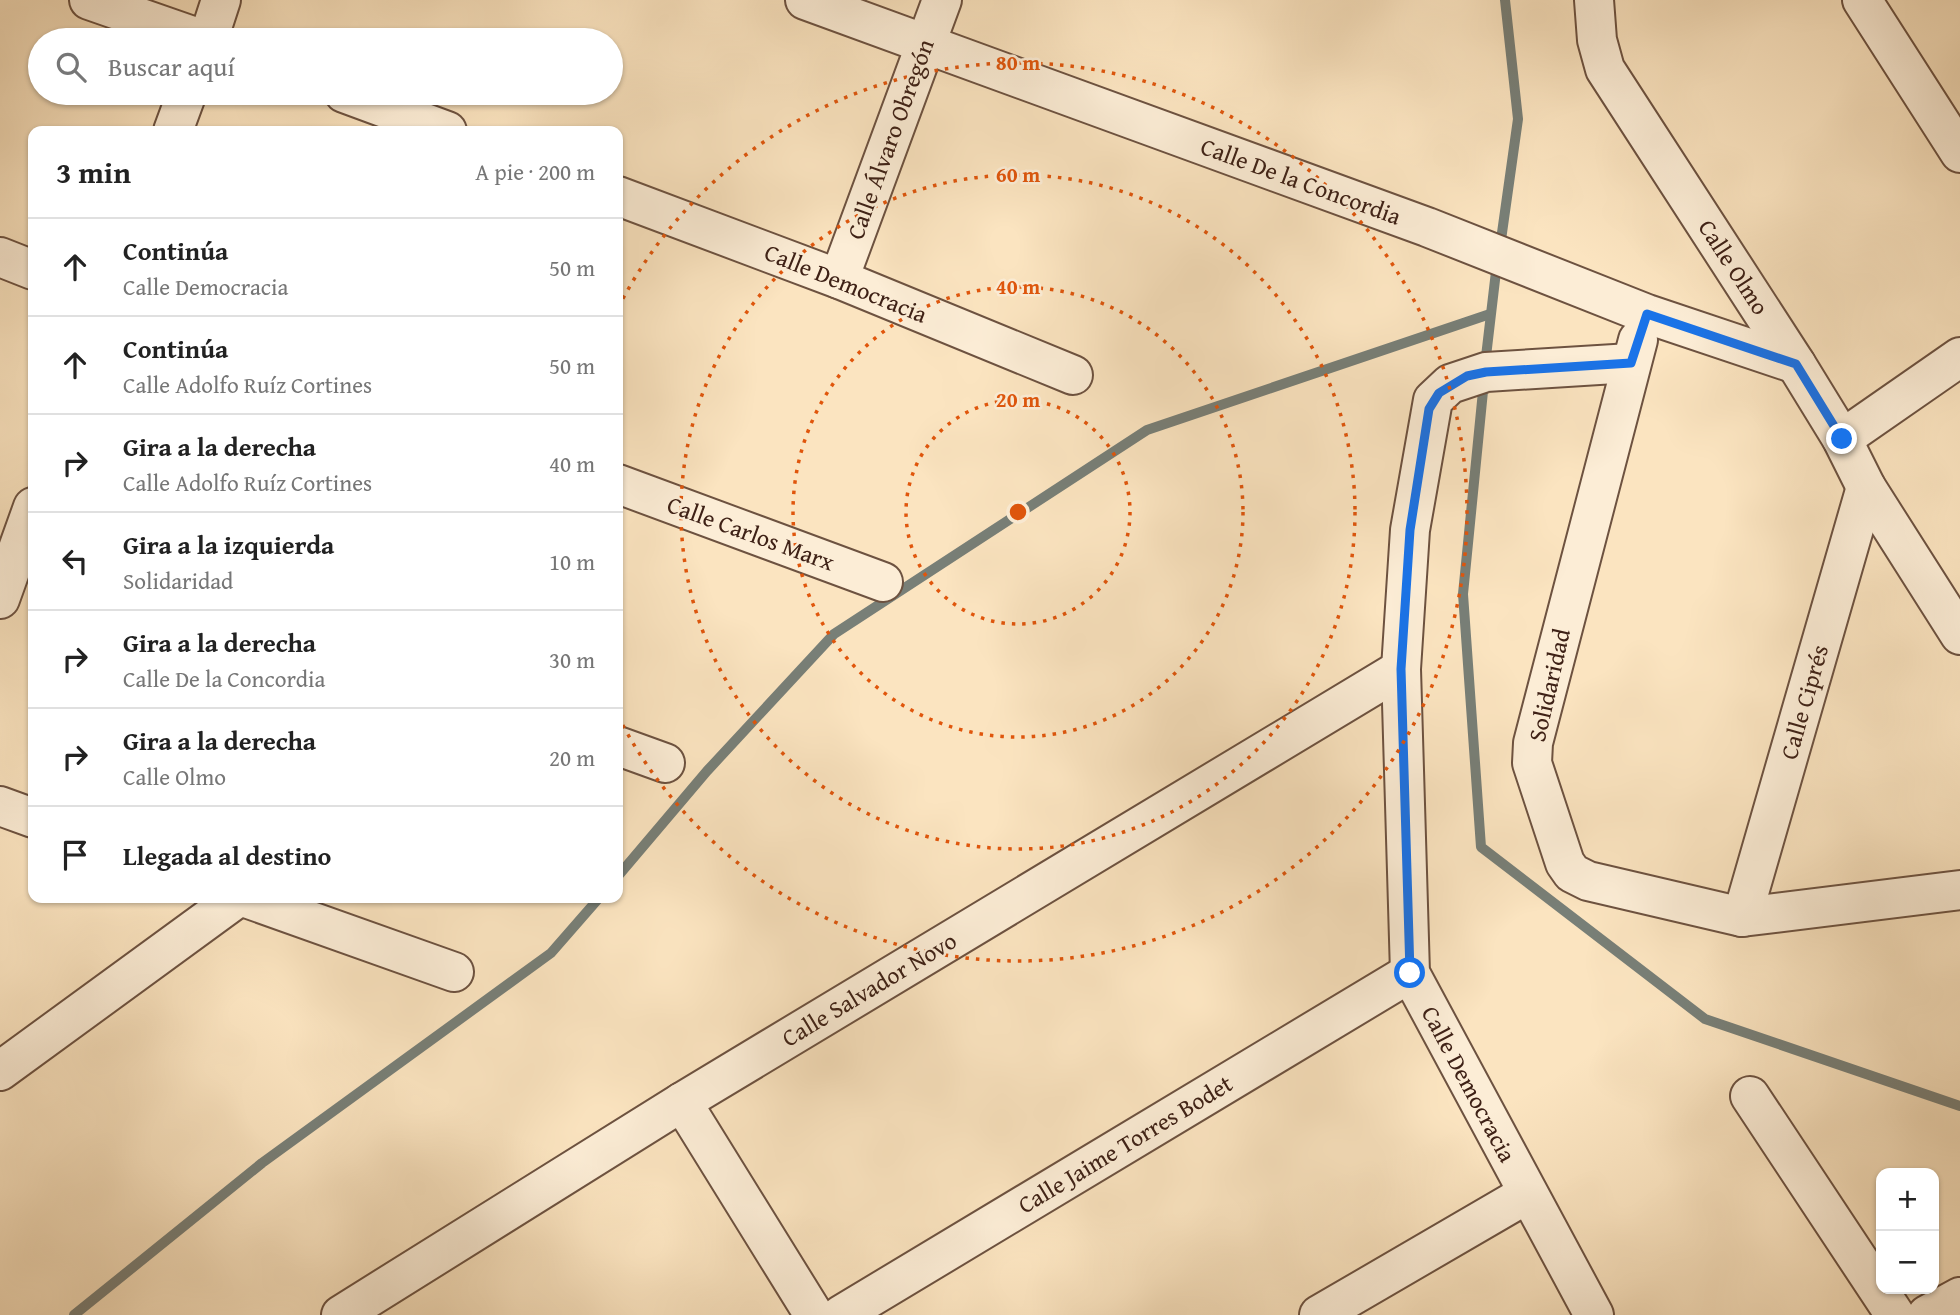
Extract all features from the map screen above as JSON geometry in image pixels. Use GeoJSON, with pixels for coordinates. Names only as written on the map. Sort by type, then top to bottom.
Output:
{"type":"FeatureCollection","features":[{"type":"Feature","properties":{"kind":"street"},"geometry":{"type":"LineString","coordinates":[[89,0],[171,28]]}},
{"type":"Feature","properties":{"kind":"street"},"geometry":{"type":"LineString","coordinates":[[210,28],[221,0]]}},
{"type":"Feature","properties":{"kind":"street","name":"Calle De la Concordia"},"geometry":{"type":"LineString","coordinates":[[805,0],[1427,228],[1647,314],[1796,364]]}},
{"type":"Feature","properties":{"kind":"street","name":"Calle Álvaro Obregón"},"geometry":{"type":"LineString","coordinates":[[839,279],[942,0]]}},
{"type":"Feature","properties":{"kind":"street","name":"Calle Olmo"},"geometry":{"type":"LineString","coordinates":[[1594,0],[1597,40],[1605,69],[1796,364],[1842,439],[1866,487],[1960,635]]}},
{"type":"Feature","properties":{"kind":"street"},"geometry":{"type":"LineString","coordinates":[[1862,0],[1960,153]]}},
{"type":"Feature","properties":{"kind":"street"},"geometry":{"type":"LineString","coordinates":[[175,126],[183,105]]}},
{"type":"Feature","properties":{"kind":"street"},"geometry":{"type":"LineString","coordinates":[[377,105],[433,126]]}},
{"type":"Feature","properties":{"kind":"street","name":"Calle Democracia"},"geometry":{"type":"LineString","coordinates":[[623,198],[839,279],[1073,375]]}},
{"type":"Feature","properties":{"kind":"street"},"geometry":{"type":"LineString","coordinates":[[0,257],[28,268]]}},
{"type":"Feature","properties":{"kind":"street","name":"Solidaridad"},"geometry":{"type":"LineString","coordinates":[[1647,314],[1631,363],[1537,722],[1532,763],[1562,855],[1572,873],[1588,881],[1742,917],[1960,890]]}},
{"type":"Feature","properties":{"kind":"street"},"geometry":{"type":"LineString","coordinates":[[1842,439],[1960,357]]}},
{"type":"Feature","properties":{"kind":"street","name":"Calle Democracia"},"geometry":{"type":"LineString","coordinates":[[1594,1315],[1410,973],[1401,669],[1410,530],[1433,400],[1450,384],[1486,372],[1631,363]]}},
{"type":"Feature","properties":{"kind":"street","name":"Calle Carlos Marx"},"geometry":{"type":"LineString","coordinates":[[623,486],[883,582]]}},
{"type":"Feature","properties":{"kind":"street","name":"Calle Ciprés"},"geometry":{"type":"LineString","coordinates":[[1742,917],[1866,487]]}},
{"type":"Feature","properties":{"kind":"street"},"geometry":{"type":"LineString","coordinates":[[0,599],[23,523]]}},
{"type":"Feature","properties":{"kind":"street","name":"Calle Salvador Novo"},"geometry":{"type":"LineString","coordinates":[[341,1315],[682,1101],[1401,669]]}},
{"type":"Feature","properties":{"kind":"street"},"geometry":{"type":"LineString","coordinates":[[623,748],[664,763]]}},
{"type":"Feature","properties":{"kind":"street"},"geometry":{"type":"LineString","coordinates":[[0,806],[28,816]]}},
{"type":"Feature","properties":{"kind":"street"},"geometry":{"type":"LineString","coordinates":[[0,1071],[230,903]]}},
{"type":"Feature","properties":{"kind":"street"},"geometry":{"type":"LineString","coordinates":[[260,903],[454,972]]}},
{"type":"Feature","properties":{"kind":"street","name":"Calle Jaime Torres Bodet"},"geometry":{"type":"LineString","coordinates":[[841,1315],[1410,973]]}},
{"type":"Feature","properties":{"kind":"street"},"geometry":{"type":"LineString","coordinates":[[1750,1096],[1895,1315]]}},
{"type":"Feature","properties":{"kind":"street"},"geometry":{"type":"LineString","coordinates":[[682,1101],[814,1315]]}},
{"type":"Feature","properties":{"kind":"street"},"geometry":{"type":"LineString","coordinates":[[1319,1315],[1527,1194]]}},
{"type":"Feature","properties":{"kind":"street"},"geometry":{"type":"LineString","coordinates":[[1927,1315],[1960,1297]]}},
{"type":"Feature","properties":{"kind":"waterway"},"geometry":{"type":"LineString","coordinates":[[1500,247],[1518,119],[1505,0]]}},
{"type":"Feature","properties":{"kind":"waterway"},"geometry":{"type":"LineString","coordinates":[[1485,365],[1497,263]]}},
{"type":"Feature","properties":{"kind":"waterway"},"geometry":{"type":"LineString","coordinates":[[623,870],[707,771],[834,634],[1147,430],[1490,314]]}},
{"type":"Feature","properties":{"kind":"waterway"},"geometry":{"type":"LineString","coordinates":[[1484,381],[1463,594],[1481,847],[1705,1019],[1960,1106]]}},
{"type":"Feature","properties":{"kind":"waterway"},"geometry":{"type":"LineString","coordinates":[[74,1315],[262,1163],[551,953],[595,903]]}},
{"type":"Feature","properties":{"kind":"route"},"geometry":{"type":"LineString","coordinates":[[1410,973],[1401,669],[1410,530],[1429,409],[1433,400],[1450,384],[1467,376],[1486,372],[1631,363],[1647,314],[1796,364],[1842,439]]}}]}
